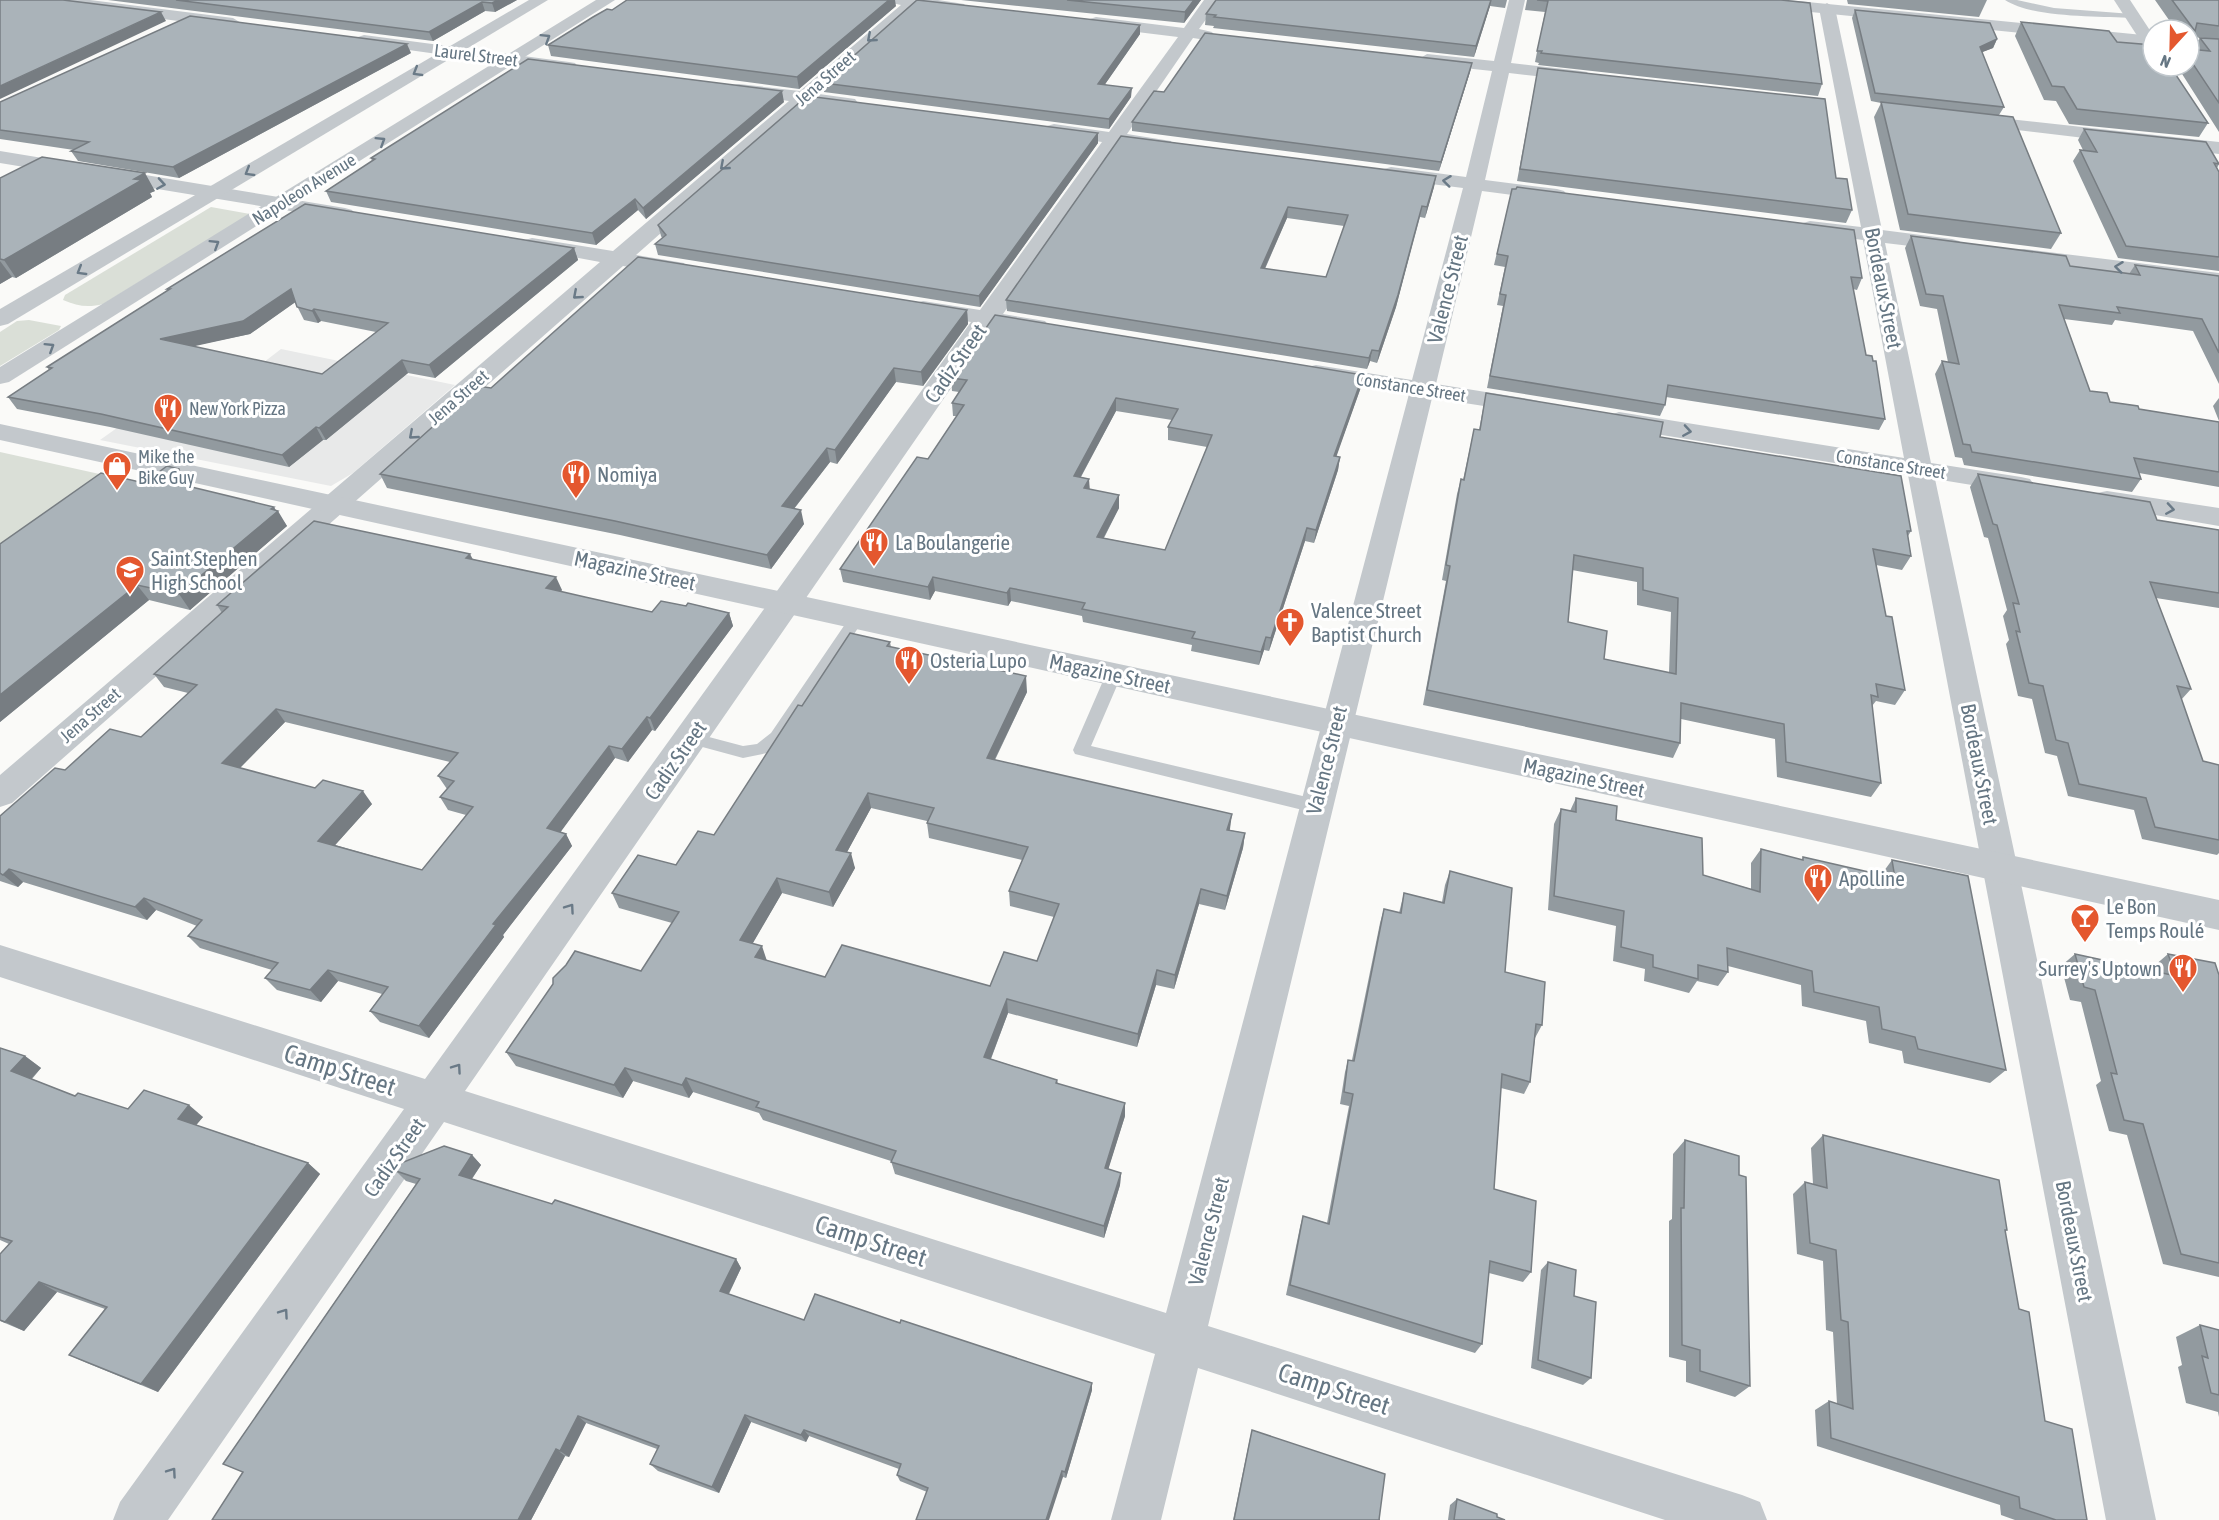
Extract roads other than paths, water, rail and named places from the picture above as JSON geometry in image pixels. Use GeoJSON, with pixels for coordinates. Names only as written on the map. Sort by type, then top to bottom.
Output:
{"type":"FeatureCollection","features":[{"type":"Feature","properties":{"kind":"street"},"geometry":{"type":"LineString","coordinates":[[54,0],[252,26]]}},
{"type":"Feature","properties":{"kind":"street","name":"Napoleon Avenue"},"geometry":{"type":"LineString","coordinates":[[0,319],[540,0]]}},
{"type":"Feature","properties":{"kind":"street","name":"Napoleon Avenue"},"geometry":{"type":"LineString","coordinates":[[0,377],[607,0]]}},
{"type":"Feature","properties":{"kind":"street","name":"Cadiz Street"},"geometry":{"type":"LineString","coordinates":[[138,1520],[1212,0]]}},
{"type":"Feature","properties":{"kind":"street","name":"Valence Street"},"geometry":{"type":"LineString","coordinates":[[1136,1520],[1336,722],[1474,184],[1517,0]]}},
{"type":"Feature","properties":{"kind":"street"},"geometry":{"type":"LineString","coordinates":[[1740,0],[2141,41]]}},
{"type":"Feature","properties":{"kind":"street"},"geometry":{"type":"LineString","coordinates":[[2122,0],[2141,28]]}},
{"type":"Feature","properties":{"kind":"street"},"geometry":{"type":"LineString","coordinates":[[909,1],[971,8]]}},
{"type":"Feature","properties":{"kind":"street","name":"Jena Street"},"geometry":{"type":"LineString","coordinates":[[0,794],[619,259],[909,1]]}},
{"type":"Feature","properties":{"kind":"street"},"geometry":{"type":"LineString","coordinates":[[161,33],[222,4]]}},
{"type":"Feature","properties":{"kind":"street","name":"Bordeaux Street"},"geometry":{"type":"LineString","coordinates":[[1827,8],[1850,106],[1873,235],[2132,1520]]}},
{"type":"Feature","properties":{"kind":"street"},"geometry":{"type":"LineString","coordinates":[[1074,20],[1224,37]]}},
{"type":"Feature","properties":{"kind":"street","name":"Laurel Street"},"geometry":{"type":"LineString","coordinates":[[346,38],[582,69]]}},
{"type":"Feature","properties":{"kind":"street"},"geometry":{"type":"LineString","coordinates":[[2201,45],[2219,47]]}},
{"type":"Feature","properties":{"kind":"street"},"geometry":{"type":"LineString","coordinates":[[1409,57],[1597,78]]}},
{"type":"Feature","properties":{"kind":"street"},"geometry":{"type":"LineString","coordinates":[[721,87],[872,106]]}},
{"type":"Feature","properties":{"kind":"street"},"geometry":{"type":"LineString","coordinates":[[1951,118],[2219,149]]}},
{"type":"Feature","properties":{"kind":"street"},"geometry":{"type":"LineString","coordinates":[[1033,128],[1183,147]]}},
{"type":"Feature","properties":{"kind":"street"},"geometry":{"type":"LineString","coordinates":[[2206,130],[2219,149]]}},
{"type":"Feature","properties":{"kind":"street"},"geometry":{"type":"LineString","coordinates":[[0,157],[362,217]]}},
{"type":"Feature","properties":{"kind":"street"},"geometry":{"type":"LineString","coordinates":[[1369,171],[1580,198]]}},
{"type":"Feature","properties":{"kind":"street"},"geometry":{"type":"LineString","coordinates":[[1791,225],[1965,247]]}},
{"type":"Feature","properties":{"kind":"street"},"geometry":{"type":"LineString","coordinates":[[514,242],[699,272]]}},
{"type":"Feature","properties":{"kind":"street"},"geometry":{"type":"LineString","coordinates":[[2012,253],[2219,280]]}},
{"type":"Feature","properties":{"kind":"street"},"geometry":{"type":"LineString","coordinates":[[24,305],[95,318]]}},
{"type":"Feature","properties":{"kind":"street"},"geometry":{"type":"LineString","coordinates":[[906,305],[1057,330]]}},
{"type":"Feature","properties":{"kind":"street","name":"Constance Street"},"geometry":{"type":"LineString","coordinates":[[1292,368],[1549,409]]}},
{"type":"Feature","properties":{"kind":"street","name":"Constance Street"},"geometry":{"type":"LineString","coordinates":[[1595,417],[2047,489]]}},
{"type":"Feature","properties":{"kind":"street","name":"Magazine Street"},"geometry":{"type":"LineString","coordinates":[[0,432],[2219,915]]}},
{"type":"Feature","properties":{"kind":"street"},"geometry":{"type":"LineString","coordinates":[[2081,495],[2219,517]]}},
{"type":"Feature","properties":{"kind":"street","name":"Camp Street"},"geometry":{"type":"LineString","coordinates":[[0,961],[1742,1520]]}},
{"type":"Feature","properties":{"kind":"lane"},"geometry":{"type":"LineString","coordinates":[[2009,0],[2049,8],[2132,16]]}},
{"type":"Feature","properties":{"kind":"lane"},"geometry":{"type":"LineString","coordinates":[[690,738],[743,752],[761,749],[777,737],[857,618]]}},
{"type":"Feature","properties":{"kind":"lane"},"geometry":{"type":"LineString","coordinates":[[1114,674],[1081,750],[1315,806]]}},
{"type":"Feature","properties":{"kind":"place","name":"New York Pizza"},"geometry":{"type":"Point","coordinates":[168,434]}},
{"type":"Feature","properties":{"kind":"place","name":"Mike the Bike Guy"},"geometry":{"type":"Point","coordinates":[117,492]}},
{"type":"Feature","properties":{"kind":"place","name":"Nomiya"},"geometry":{"type":"Point","coordinates":[576,500]}},
{"type":"Feature","properties":{"kind":"place","name":"La Boulangerie"},"geometry":{"type":"Point","coordinates":[874,568]}},
{"type":"Feature","properties":{"kind":"place","name":"Saint Stephen High School"},"geometry":{"type":"Point","coordinates":[130,596]}},
{"type":"Feature","properties":{"kind":"place","name":"Valence Street Baptist Church"},"geometry":{"type":"Point","coordinates":[1290,648]}},
{"type":"Feature","properties":{"kind":"place","name":"Osteria Lupo"},"geometry":{"type":"Point","coordinates":[909,686]}},
{"type":"Feature","properties":{"kind":"place","name":"Apolline"},"geometry":{"type":"Point","coordinates":[1818,904]}},
{"type":"Feature","properties":{"kind":"place","name":"Le Bon Temps Roulé"},"geometry":{"type":"Point","coordinates":[2085,944]}},
{"type":"Feature","properties":{"kind":"place","name":"Surrey's Uptown"},"geometry":{"type":"Point","coordinates":[2183,994]}}]}
